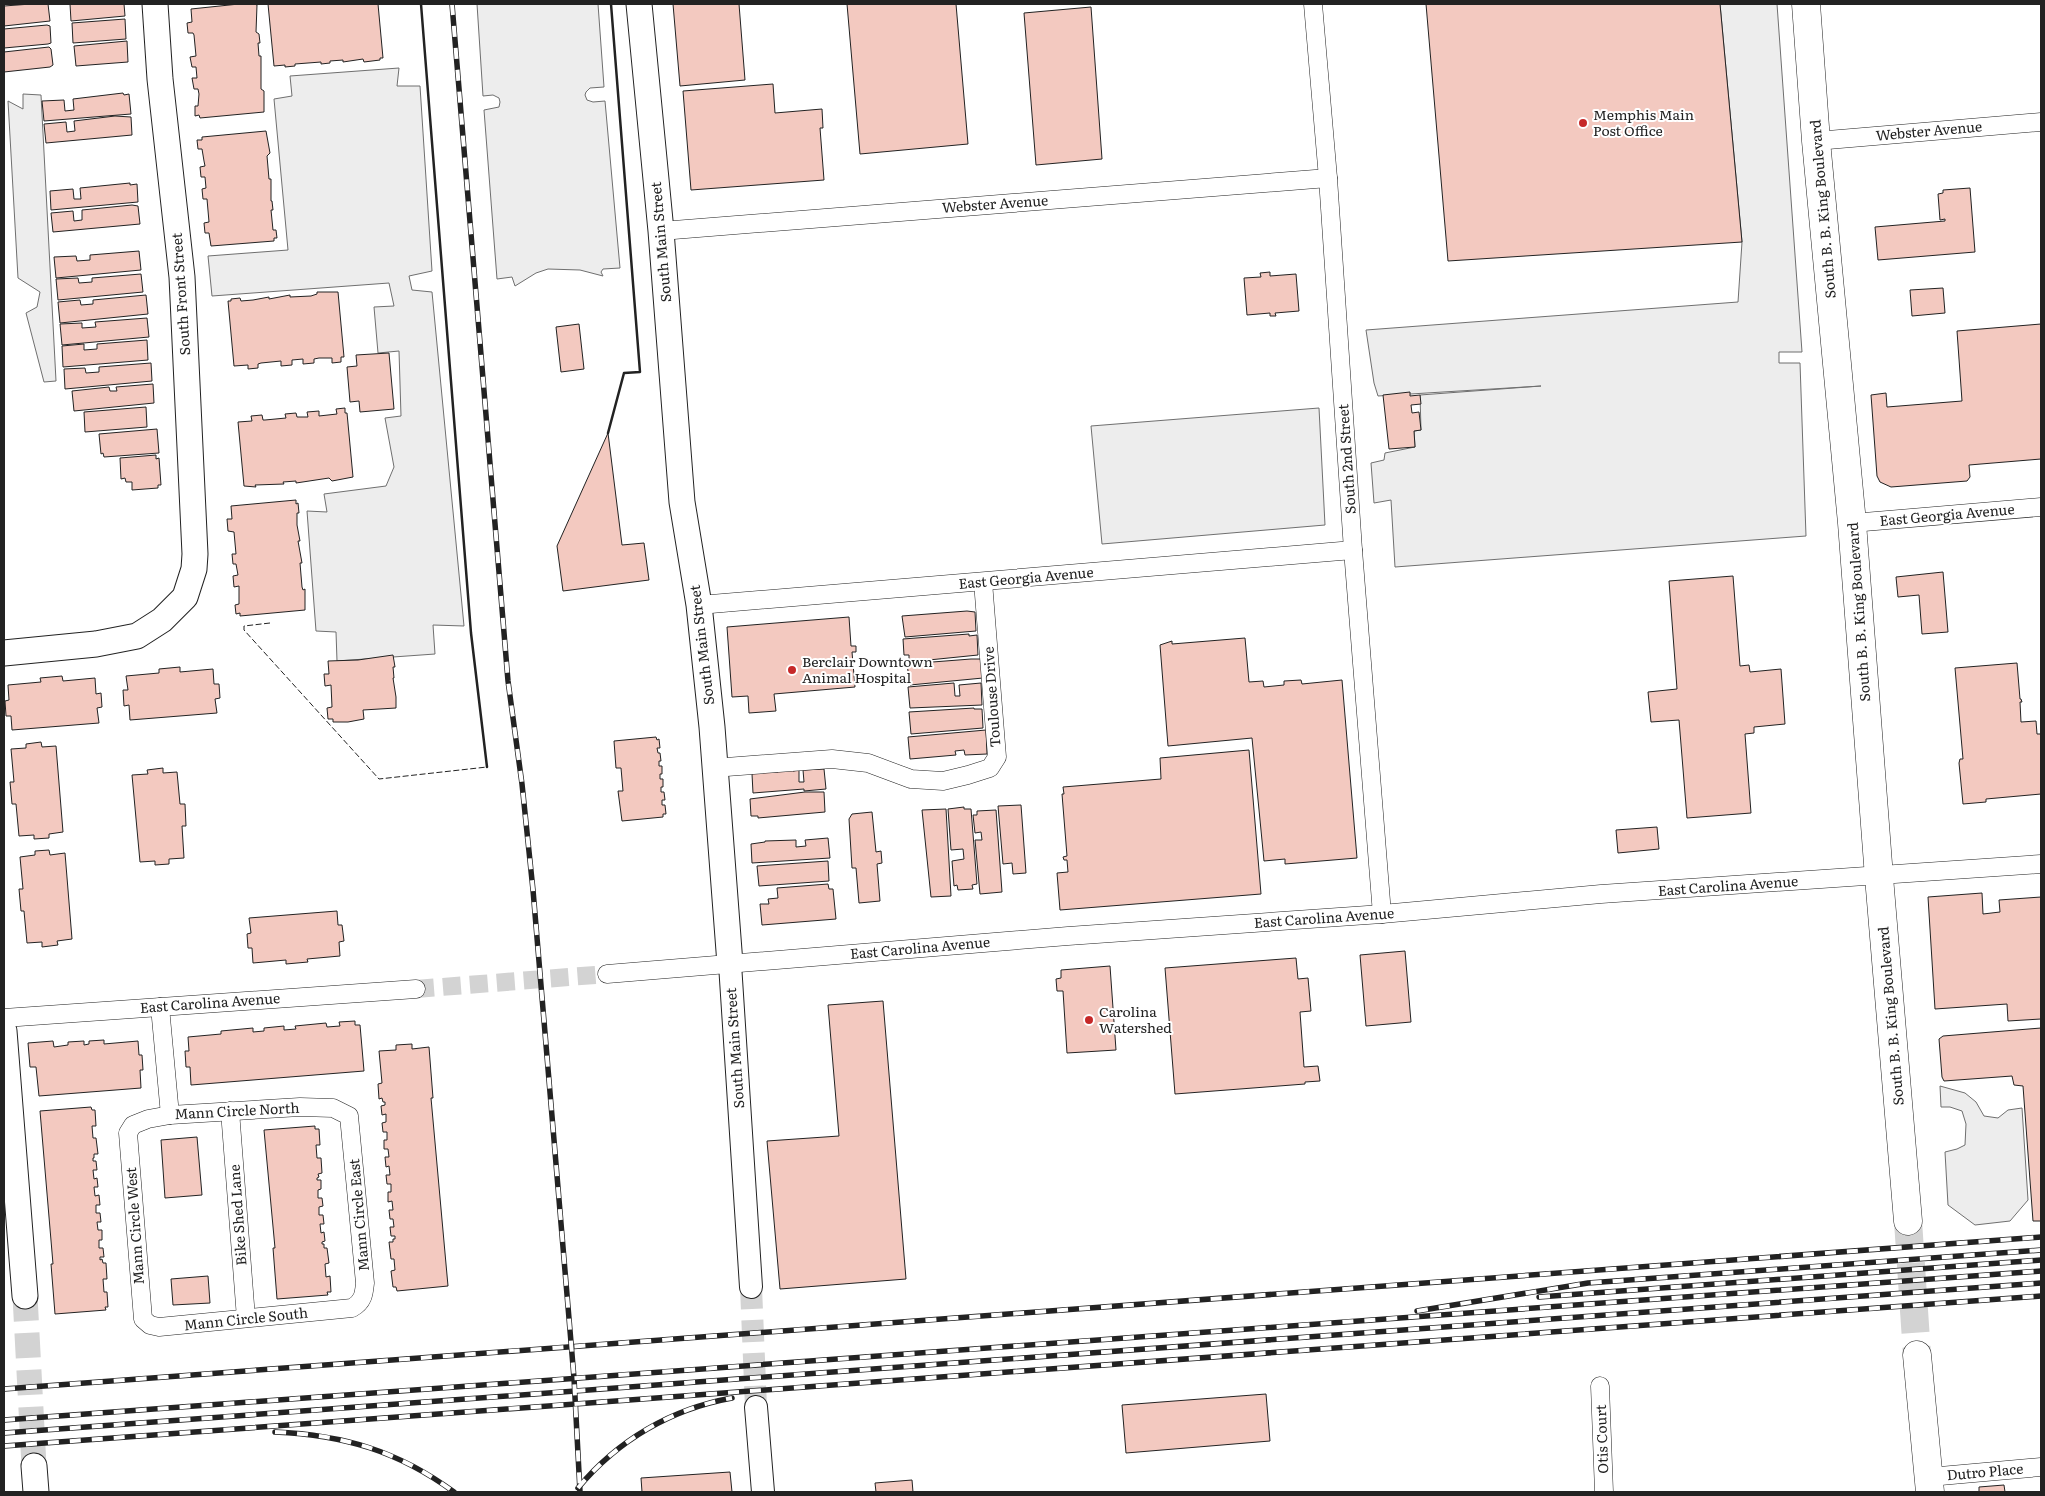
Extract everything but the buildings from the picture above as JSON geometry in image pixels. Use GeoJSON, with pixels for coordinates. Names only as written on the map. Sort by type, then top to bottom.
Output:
{"type":"FeatureCollection","features":[{"type":"Feature","properties":{"kind":"main road","name":"South Front Street"},"geometry":{"type":"LineString","coordinates":[[4,653],[96,644],[137,636],[162,620],[174,609],[185,597],[190,585],[195,554],[182,277],[160,79],[155,4]]}},
{"type":"Feature","properties":{"kind":"main road","name":"South Main Street"},"geometry":{"type":"LineString","coordinates":[[638,4],[661,231],[682,502],[699,605],[712,727],[713,768],[730,964]]}},
{"type":"Feature","properties":{"kind":"main road","name":"South B. B. King Boulevard"},"geometry":{"type":"LineString","coordinates":[[1806,4],[1816,141],[1852,523],[1908,1222]]}},
{"type":"Feature","properties":{"kind":"main road"},"geometry":{"type":"LineString","coordinates":[[4,1031],[25,1296]]}},
{"type":"Feature","properties":{"kind":"main road"},"geometry":{"type":"LineString","coordinates":[[1917,1355],[1929,1485]]}},
{"type":"Feature","properties":{"kind":"main road"},"geometry":{"type":"LineString","coordinates":[[34,1466],[36,1492]]}},
{"type":"Feature","properties":{"kind":"street","name":"South 2nd Street"},"geometry":{"type":"LineString","coordinates":[[1313,4],[1328,178],[1353,550],[1382,914]]}},
{"type":"Feature","properties":{"kind":"street","name":"Webster Avenue"},"geometry":{"type":"LineString","coordinates":[[1816,141],[2041,122]]}},
{"type":"Feature","properties":{"kind":"street","name":"Webster Avenue"},"geometry":{"type":"LineString","coordinates":[[661,231],[1328,178]]}},
{"type":"Feature","properties":{"kind":"street","name":"East Georgia Avenue"},"geometry":{"type":"LineString","coordinates":[[1852,523],[2041,507]]}},
{"type":"Feature","properties":{"kind":"street","name":"East Georgia Avenue"},"geometry":{"type":"LineString","coordinates":[[699,605],[1353,550]]}},
{"type":"Feature","properties":{"kind":"street","name":"Toulouse Drive"},"geometry":{"type":"LineString","coordinates":[[713,768],[832,758],[868,763],[912,779],[943,781],[990,768],[997,757],[983,582]]}},
{"type":"Feature","properties":{"kind":"street","name":"East Carolina Avenue"},"geometry":{"type":"LineString","coordinates":[[607,974],[1068,936],[1382,914],[1601,894],[1879,877],[2041,864]]}},
{"type":"Feature","properties":{"kind":"street","name":"South Main Street"},"geometry":{"type":"LineString","coordinates":[[730,964],[751,1287]]}},
{"type":"Feature","properties":{"kind":"street","name":"East Carolina Avenue"},"geometry":{"type":"LineString","coordinates":[[4,1018],[416,989]]}},
{"type":"Feature","properties":{"kind":"street"},"geometry":{"type":"LineString","coordinates":[[160,1007],[170,1115]]}},
{"type":"Feature","properties":{"kind":"street","name":"Mann Circle North"},"geometry":{"type":"LineString","coordinates":[[128,1133],[133,1125],[148,1119],[170,1115],[300,1107],[333,1108],[350,1116]]}},
{"type":"Feature","properties":{"kind":"street","name":"Bike Shed Lane"},"geometry":{"type":"LineString","coordinates":[[230,1111],[246,1318]]}},
{"type":"Feature","properties":{"kind":"street","name":"Mann Circle East"},"geometry":{"type":"LineString","coordinates":[[350,1116],[365,1283],[362,1299],[358,1305],[352,1308]]}},
{"type":"Feature","properties":{"kind":"street","name":"Mann Circle West"},"geometry":{"type":"LineString","coordinates":[[128,1133],[143,1318]]}},
{"type":"Feature","properties":{"kind":"street","name":"Mann Circle South"},"geometry":{"type":"LineString","coordinates":[[143,1318],[150,1325],[159,1327],[352,1308]]}},
{"type":"Feature","properties":{"kind":"street","name":"Otis Court"},"geometry":{"type":"LineString","coordinates":[[1600,1386],[1604,1492]]}},
{"type":"Feature","properties":{"kind":"street"},"geometry":{"type":"LineString","coordinates":[[756,1406],[763,1492]]}},
{"type":"Feature","properties":{"kind":"street","name":"Dutro Place"},"geometry":{"type":"LineString","coordinates":[[1929,1485],[2041,1467]]}},
{"type":"Feature","properties":{"kind":"shaded area"},"geometry":{"type":"Polygon","coordinates":[[[477,4],[598,4],[604,87],[590,88],[585,95],[587,100],[593,102],[605,101],[620,268],[603,269],[601,272],[603,276],[580,270],[548,269],[536,273],[515,286],[512,277],[497,279],[484,110],[499,107],[500,102],[499,98],[493,95],[483,96],[477,4]]]}},
{"type":"Feature","properties":{"kind":"shaded area"},"geometry":{"type":"Polygon","coordinates":[[[1720,4],[1777,4],[1802,352],[1779,352],[1779,363],[1800,363],[1806,536],[1395,567],[1391,500],[1374,503],[1371,463],[1384,460],[1385,453],[1415,447],[1414,431],[1421,430],[1420,395],[1541,386],[1378,396],[1374,383],[1366,330],[1738,302],[1742,242],[1720,4]]]}},
{"type":"Feature","properties":{"kind":"shaded area"},"geometry":{"type":"Polygon","coordinates":[[[399,68],[397,86],[420,86],[432,271],[409,276],[412,290],[432,292],[464,626],[433,625],[435,654],[337,661],[336,632],[316,631],[307,511],[327,512],[324,494],[386,486],[394,467],[385,418],[401,416],[399,351],[378,353],[374,307],[394,306],[389,283],[212,296],[208,256],[288,250],[274,99],[292,96],[290,76],[399,68]]]}},
{"type":"Feature","properties":{"kind":"shaded area"},"geometry":{"type":"Polygon","coordinates":[[[23,94],[41,95],[56,381],[44,382],[26,313],[37,307],[40,292],[18,278],[8,101],[23,109],[23,94]]]}},
{"type":"Feature","properties":{"kind":"shaded area"},"geometry":{"type":"Polygon","coordinates":[[[1319,408],[1325,525],[1102,544],[1091,426],[1319,408]]]}},
{"type":"Feature","properties":{"kind":"shaded area"},"geometry":{"type":"Polygon","coordinates":[[[1940,1086],[1965,1093],[1976,1102],[1984,1116],[1998,1118],[2008,1110],[2022,1108],[2028,1200],[2010,1221],[1975,1225],[1948,1205],[1945,1152],[1965,1145],[1966,1124],[1962,1111],[1950,1107],[1941,1107],[1940,1086]]]}},
{"type":"Feature","properties":{"kind":"tunnel"},"geometry":{"type":"LineString","coordinates":[[416,989],[607,974]]}},
{"type":"Feature","properties":{"kind":"tunnel"},"geometry":{"type":"LineString","coordinates":[[1908,1221],[1917,1355]]}},
{"type":"Feature","properties":{"kind":"tunnel"},"geometry":{"type":"LineString","coordinates":[[751,1287],[756,1407]]}},
{"type":"Feature","properties":{"kind":"tunnel"},"geometry":{"type":"LineString","coordinates":[[25,1296],[34,1466]]}},
{"type":"Feature","properties":{"kind":"railway"},"geometry":{"type":"LineString","coordinates":[[452,4],[508,681],[522,784],[533,890],[574,1378],[580,1492]]}},
{"type":"Feature","properties":{"kind":"railway"},"geometry":{"type":"LineString","coordinates":[[4,1389],[2041,1237]]}},
{"type":"Feature","properties":{"kind":"railway"},"geometry":{"type":"LineString","coordinates":[[1417,1311],[1588,1283],[2041,1250]]}},
{"type":"Feature","properties":{"kind":"railway"},"geometry":{"type":"LineString","coordinates":[[1539,1297],[2041,1260]]}},
{"type":"Feature","properties":{"kind":"railway"},"geometry":{"type":"LineString","coordinates":[[4,1420],[2041,1271]]}},
{"type":"Feature","properties":{"kind":"railway"},"geometry":{"type":"LineString","coordinates":[[4,1433],[2041,1283]]}},
{"type":"Feature","properties":{"kind":"railway"},"geometry":{"type":"LineString","coordinates":[[4,1446],[2041,1296]]}},
{"type":"Feature","properties":{"kind":"railway"},"geometry":{"type":"LineString","coordinates":[[578,1488],[610,1455],[647,1429],[688,1410],[732,1398]]}},
{"type":"Feature","properties":{"kind":"railway"},"geometry":{"type":"LineString","coordinates":[[275,1432],[324,1437],[347,1441],[369,1448],[412,1466],[454,1492]]}},
{"type":"Feature","properties":{"kind":"fence"},"geometry":{"type":"LineString","coordinates":[[270,623],[244,626],[244,630],[379,779],[487,767]]}},
{"type":"Feature","properties":{"kind":"wall"},"geometry":{"type":"LineString","coordinates":[[421,4],[471,633],[487,767]]}},
{"type":"Feature","properties":{"kind":"wall"},"geometry":{"type":"LineString","coordinates":[[608,433],[624,373],[640,372],[611,4]]}},
{"type":"Feature","properties":{"kind":"place","name":"Memphis Main Post Office"},"geometry":{"type":"Point","coordinates":[1583,123]}},
{"type":"Feature","properties":{"kind":"place","name":"Berclair Downtown Animal Hospital"},"geometry":{"type":"Point","coordinates":[792,670]}},
{"type":"Feature","properties":{"kind":"place","name":"Carolina Watershed"},"geometry":{"type":"Point","coordinates":[1089,1020]}}]}
